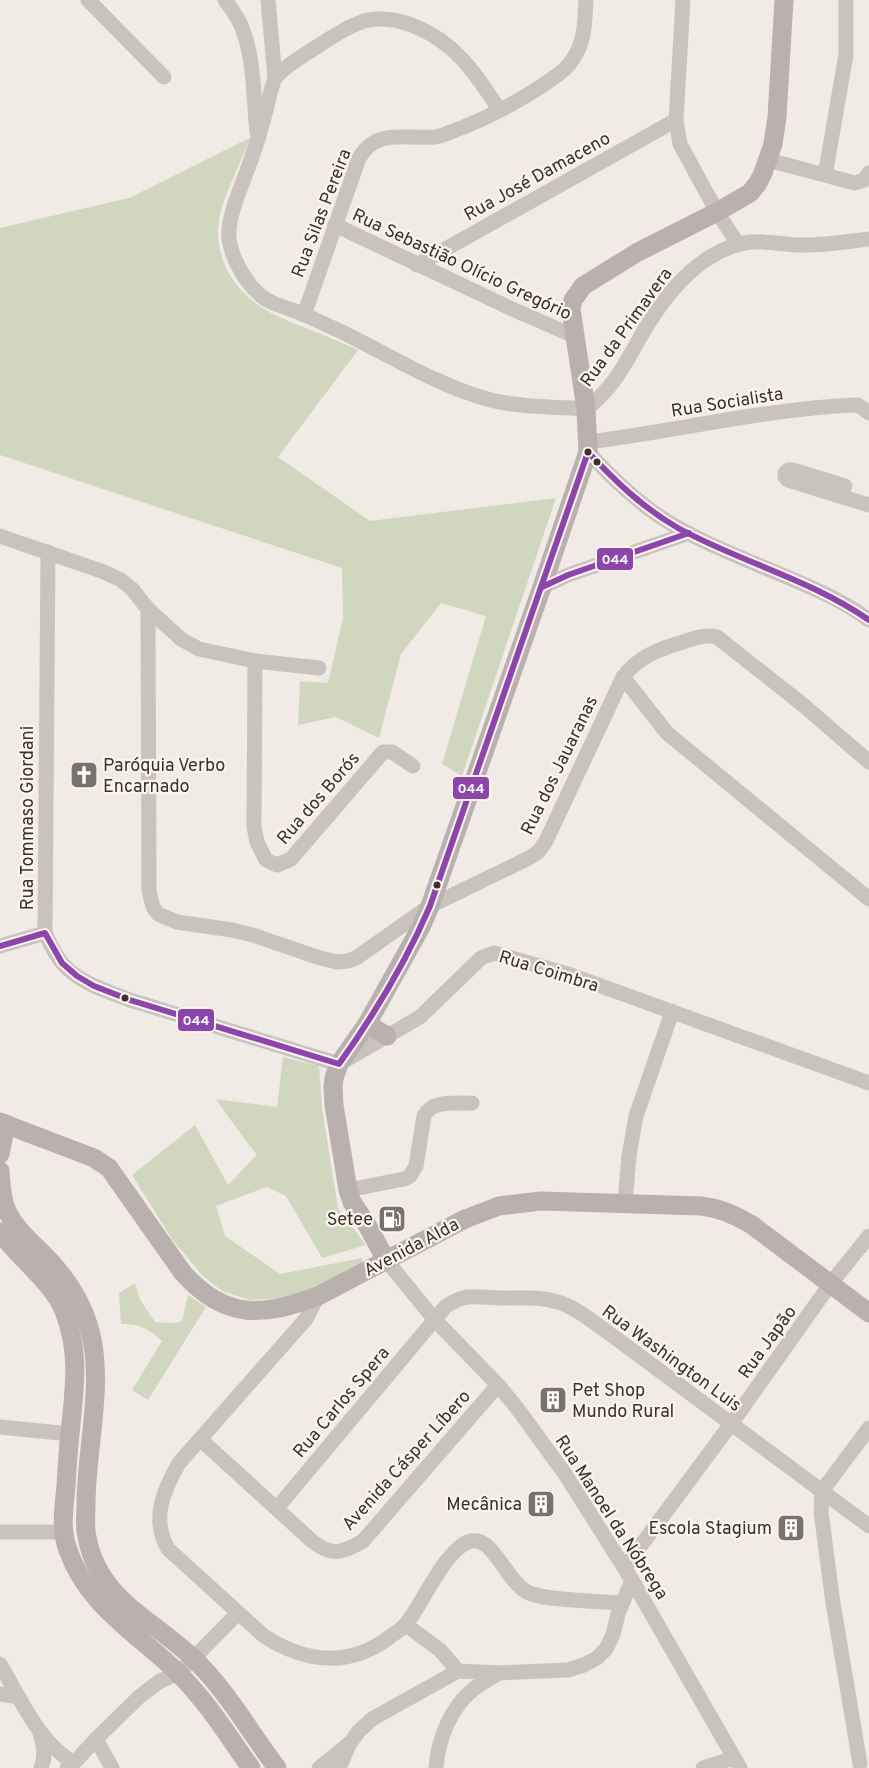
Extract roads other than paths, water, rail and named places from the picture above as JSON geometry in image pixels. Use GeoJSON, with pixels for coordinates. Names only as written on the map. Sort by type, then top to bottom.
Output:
{"type":"FeatureCollection","features":[{"type":"Feature","properties":{"kind":"main road"},"geometry":{"type":"LineString","coordinates":[[386,1260],[352,1202],[348,1190],[332,1087],[339,1064],[367,1024],[421,927],[430,906],[542,587],[588,447],[586,409],[571,309],[573,300],[583,286],[638,252],[750,193],[760,178],[773,144],[777,117],[784,0]]}},
{"type":"Feature","properties":{"kind":"main road"},"geometry":{"type":"LineString","coordinates":[[367,1024],[387,1036]]}},
{"type":"Feature","properties":{"kind":"main road"},"geometry":{"type":"LineString","coordinates":[[0,1154],[3,1123]]}},
{"type":"Feature","properties":{"kind":"main road","name":"Avenida Alda"},"geometry":{"type":"LineString","coordinates":[[3,1123],[86,1154],[109,1168],[194,1286],[210,1299],[231,1308],[273,1310],[300,1303],[318,1296],[465,1219],[499,1206],[541,1201],[701,1206],[725,1211],[752,1225],[869,1313]]}},
{"type":"Feature","properties":{"kind":"main road"},"geometry":{"type":"LineString","coordinates":[[0,1171],[1,1190],[8,1215],[21,1234],[64,1277],[78,1300],[88,1324],[94,1351],[96,1380],[86,1492],[86,1531],[94,1560],[108,1585],[123,1602],[194,1659],[216,1684],[277,1768]]}},
{"type":"Feature","properties":{"kind":"main road"},"geometry":{"type":"LineString","coordinates":[[0,1232],[8,1244],[50,1287],[64,1309],[73,1339],[76,1385],[62,1532],[68,1552],[80,1576],[94,1596],[114,1618],[198,1694],[251,1768]]}},
{"type":"Feature","properties":{"kind":"street"},"geometry":{"type":"LineString","coordinates":[[88,0],[164,77]]}},
{"type":"Feature","properties":{"kind":"street"},"geometry":{"type":"LineString","coordinates":[[225,0],[240,23],[247,44],[258,141]]}},
{"type":"Feature","properties":{"kind":"street"},"geometry":{"type":"LineString","coordinates":[[268,0],[276,78],[258,141],[229,228],[232,252],[248,282],[256,291],[276,305],[304,315],[468,393],[489,400],[507,403],[586,409]]}},
{"type":"Feature","properties":{"kind":"street","name":"Rua Silas Pereira"},"geometry":{"type":"LineString","coordinates":[[304,315],[359,158],[368,145],[375,140],[390,137],[435,137],[445,134],[484,118],[521,99],[562,72],[578,51],[582,37],[586,0]]}},
{"type":"Feature","properties":{"kind":"street"},"geometry":{"type":"LineString","coordinates":[[683,0],[676,120],[680,144],[717,212],[738,244]]}},
{"type":"Feature","properties":{"kind":"street"},"geometry":{"type":"LineString","coordinates":[[825,175],[846,55],[846,0]]}},
{"type":"Feature","properties":{"kind":"street"},"geometry":{"type":"LineString","coordinates":[[276,78],[297,60],[327,40],[353,26],[374,20],[397,20],[419,28],[440,40],[460,57],[499,109]]}},
{"type":"Feature","properties":{"kind":"street","name":"Rua José Damaceno"},"geometry":{"type":"LineString","coordinates":[[417,265],[676,120]]}},
{"type":"Feature","properties":{"kind":"street"},"geometry":{"type":"LineString","coordinates":[[768,160],[855,183],[864,180],[869,173]]}},
{"type":"Feature","properties":{"kind":"street","name":"Rua Sebastião Olício Gregório"},"geometry":{"type":"LineString","coordinates":[[335,225],[417,265],[574,336]]}},
{"type":"Feature","properties":{"kind":"street","name":"Rua da Primavera"},"geometry":{"type":"LineString","coordinates":[[586,409],[605,394],[616,379],[650,320],[674,288],[698,265],[738,244],[756,242],[798,245],[869,239]]}},
{"type":"Feature","properties":{"kind":"street","name":"Rua Socialista"},"geometry":{"type":"LineString","coordinates":[[588,447],[630,437],[774,412],[858,405],[869,413]]}},
{"type":"Feature","properties":{"kind":"street"},"geometry":{"type":"LineString","coordinates":[[588,447],[607,473],[650,510],[689,533],[830,595],[869,620]]}},
{"type":"Feature","properties":{"kind":"street"},"geometry":{"type":"LineString","coordinates":[[845,486],[793,470],[788,470],[785,473],[785,477],[788,480],[869,505]]}},
{"type":"Feature","properties":{"kind":"street"},"geometry":{"type":"LineString","coordinates":[[542,587],[568,575],[689,533]]}},
{"type":"Feature","properties":{"kind":"street"},"geometry":{"type":"LineString","coordinates":[[0,536],[104,572],[121,580],[132,589],[148,609],[181,639],[199,649],[256,661],[319,668]]}},
{"type":"Feature","properties":{"kind":"street","name":"Rua Tommaso Giordani"},"geometry":{"type":"LineString","coordinates":[[48,552],[45,933],[54,951],[73,974],[100,989],[130,1000],[339,1064]]}},
{"type":"Feature","properties":{"kind":"street","name":"Rua dos Jauaranas"},"geometry":{"type":"LineString","coordinates":[[148,609],[149,891],[153,907],[158,914],[177,922],[254,935],[337,962],[356,958],[430,906],[521,863],[538,852],[546,841],[626,672]]}},
{"type":"Feature","properties":{"kind":"street"},"geometry":{"type":"LineString","coordinates":[[869,762],[759,668],[712,636],[701,636],[658,650],[626,672],[667,733],[869,900]]}},
{"type":"Feature","properties":{"kind":"street","name":"Rua dos Borós"},"geometry":{"type":"LineString","coordinates":[[256,661],[254,827],[257,842],[266,860],[277,865],[291,859],[383,752],[392,752],[414,766]]}},
{"type":"Feature","properties":{"kind":"street"},"geometry":{"type":"LineString","coordinates":[[0,946],[45,933]]}},
{"type":"Feature","properties":{"kind":"street","name":"Rua Coimbra"},"geometry":{"type":"LineString","coordinates":[[339,1064],[420,1017],[481,958],[494,953],[568,974],[869,1083]]}},
{"type":"Feature","properties":{"kind":"street"},"geometry":{"type":"LineString","coordinates":[[625,1203],[629,1156],[636,1116],[672,1012]]}},
{"type":"Feature","properties":{"kind":"street"},"geometry":{"type":"LineString","coordinates":[[348,1190],[410,1176],[416,1166],[424,1116],[427,1111],[436,1104],[472,1103]]}},
{"type":"Feature","properties":{"kind":"street","name":"Rua Japão"},"geometry":{"type":"LineString","coordinates":[[458,1671],[499,1673],[568,1670],[591,1662],[606,1649],[622,1603],[628,1574],[831,1283],[869,1236]]}},
{"type":"Feature","properties":{"kind":"street","name":"Rua Manoel da Nóbrega"},"geometry":{"type":"LineString","coordinates":[[386,1260],[435,1320],[498,1385],[565,1474],[628,1574],[736,1763]]}},
{"type":"Feature","properties":{"kind":"street"},"geometry":{"type":"LineString","coordinates":[[318,1296],[306,1319],[179,1463],[171,1476],[159,1514],[161,1537],[168,1549],[264,1636],[279,1646],[313,1657],[346,1658],[379,1645],[406,1624],[450,1558],[466,1542],[481,1541],[517,1584],[528,1592],[544,1597],[622,1603]]}},
{"type":"Feature","properties":{"kind":"street","name":"Rua Washington Luis"},"geometry":{"type":"LineString","coordinates":[[435,1320],[446,1306],[455,1300],[466,1298],[539,1298],[567,1305],[617,1339],[869,1526]]}},
{"type":"Feature","properties":{"kind":"street","name":"Rua Carlos Spera"},"geometry":{"type":"LineString","coordinates":[[277,1508],[435,1320]]}},
{"type":"Feature","properties":{"kind":"street","name":"Avenida Cásper Líbero"},"geometry":{"type":"LineString","coordinates":[[200,1439],[312,1542],[322,1549],[334,1552],[347,1550],[363,1541],[498,1385]]}},
{"type":"Feature","properties":{"kind":"street"},"geometry":{"type":"LineString","coordinates":[[0,1427],[70,1434]]}},
{"type":"Feature","properties":{"kind":"street"},"geometry":{"type":"LineString","coordinates":[[860,1764],[820,1512],[822,1491],[869,1428]]}},
{"type":"Feature","properties":{"kind":"street"},"geometry":{"type":"LineString","coordinates":[[0,1532],[62,1532]]}},
{"type":"Feature","properties":{"kind":"street"},"geometry":{"type":"LineString","coordinates":[[0,1664],[40,1731],[71,1765],[139,1697],[160,1681],[178,1674],[238,1614]]}},
{"type":"Feature","properties":{"kind":"street"},"geometry":{"type":"LineString","coordinates":[[319,1768],[383,1712],[458,1671],[440,1650],[406,1624]]}},
{"type":"Feature","properties":{"kind":"street"},"geometry":{"type":"LineString","coordinates":[[436,1768],[437,1751],[456,1706],[474,1688],[499,1673]]}},
{"type":"Feature","properties":{"kind":"street"},"geometry":{"type":"LineString","coordinates":[[0,1694],[19,1697]]}},
{"type":"Feature","properties":{"kind":"street"},"geometry":{"type":"LineString","coordinates":[[40,1731],[45,1749],[44,1762],[41,1768]]}},
{"type":"Feature","properties":{"kind":"street"},"geometry":{"type":"LineString","coordinates":[[96,1738],[112,1768]]}},
{"type":"Feature","properties":{"kind":"street"},"geometry":{"type":"LineString","coordinates":[[339,1768],[350,1742]]}},
{"type":"Feature","properties":{"kind":"street"},"geometry":{"type":"LineString","coordinates":[[703,1768],[736,1763]]}},
{"type":"Feature","properties":{"kind":"place","name":"Paróquia Verbo Encarnado"},"geometry":{"type":"Point","coordinates":[84,775]}},
{"type":"Feature","properties":{"kind":"place","name":"Setee"},"geometry":{"type":"Point","coordinates":[392,1219]}},
{"type":"Feature","properties":{"kind":"place","name":"Pet Shop Mundo Rural"},"geometry":{"type":"Point","coordinates":[553,1400]}},
{"type":"Feature","properties":{"kind":"place","name":"Mecânica"},"geometry":{"type":"Point","coordinates":[541,1504]}},
{"type":"Feature","properties":{"kind":"place","name":"Escola Stagium"},"geometry":{"type":"Point","coordinates":[791,1528]}}]}
